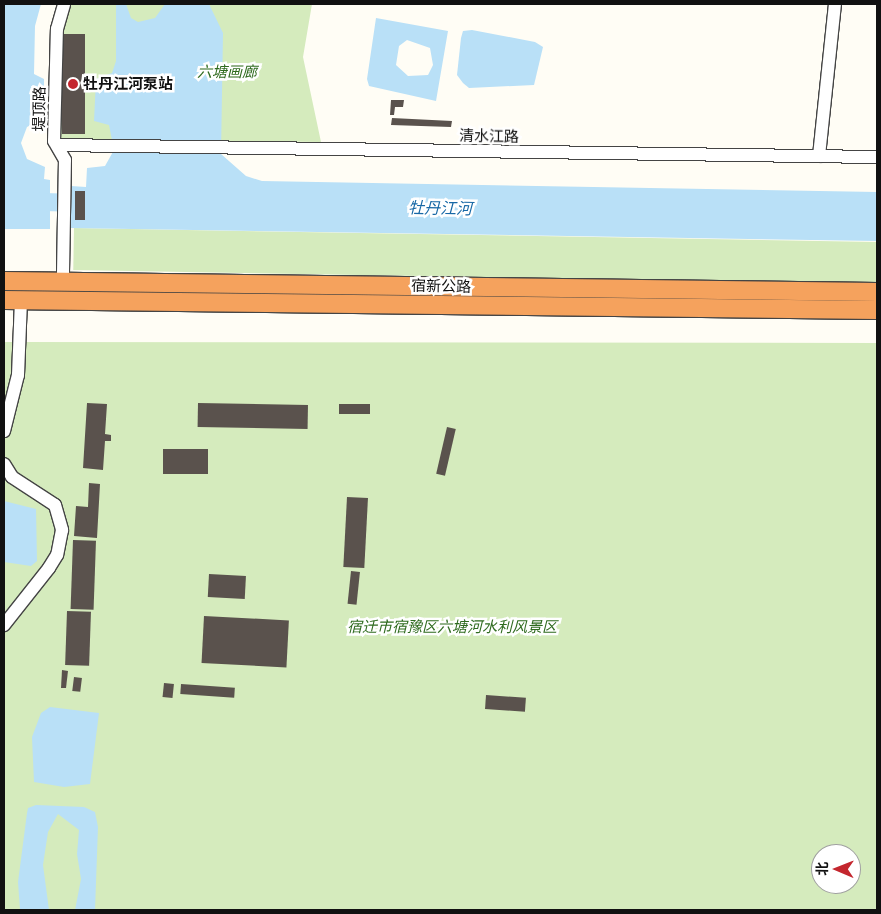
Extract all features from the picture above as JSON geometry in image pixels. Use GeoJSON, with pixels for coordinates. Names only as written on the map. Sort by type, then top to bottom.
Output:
{"type":"FeatureCollection","features":[{"type":"Feature","properties":{"kind":"highway","name":"宿新公路"},"geometry":{"type":"LineString","coordinates":[[4,281],[877,292]]}},
{"type":"Feature","properties":{"kind":"highway","name":"宿新公路"},"geometry":{"type":"LineString","coordinates":[[12,300],[877,310]]}},
{"type":"Feature","properties":{"kind":"street","name":"堤顶路"},"geometry":{"type":"LineString","coordinates":[[63,273],[64,165],[57,145],[57,28],[64,4]]}},
{"type":"Feature","properties":{"kind":"street"},"geometry":{"type":"LineString","coordinates":[[819,156],[834,4]]}},
{"type":"Feature","properties":{"kind":"street","name":"清水江路"},"geometry":{"type":"LineString","coordinates":[[57,145],[877,157]]}},
{"type":"Feature","properties":{"kind":"street"},"geometry":{"type":"LineString","coordinates":[[4,431],[19,362],[12,300]]}},
{"type":"Feature","properties":{"kind":"street"},"geometry":{"type":"LineString","coordinates":[[4,464],[12,477],[55,505],[62,530],[57,555],[4,625]]}},
{"type":"Feature","properties":{"kind":"green space","name":"六塘画廊"},"geometry":{"type":"Polygon","coordinates":[[[69,4],[312,4],[303,57],[321,142],[59,139],[62,28],[69,4]]]}},
{"type":"Feature","properties":{"kind":"green space"},"geometry":{"type":"Polygon","coordinates":[[[74,228],[877,242],[876,284],[73,270],[74,228]]]}},
{"type":"Feature","properties":{"kind":"green space","name":"宿迁市宿豫区六塘河水利风景区"},"geometry":{"type":"Polygon","coordinates":[[[4,342],[877,343],[877,910],[4,910],[4,342]]]}},
{"type":"Feature","properties":{"kind":"water"},"geometry":{"type":"Polygon","coordinates":[[[4,4],[41,4],[35,26],[34,74],[44,79],[44,118],[27,127],[21,143],[27,159],[45,167],[44,179],[50,180],[50,229],[4,229],[4,4]]]}},
{"type":"Feature","properties":{"kind":"water"},"geometry":{"type":"Polygon","coordinates":[[[116,4],[126,4],[131,18],[138,22],[155,18],[165,4],[209,4],[223,33],[221,154],[246,176],[262,181],[877,192],[877,241],[70,228],[71,186],[86,187],[87,168],[105,166],[114,150],[109,125],[94,121],[96,79],[112,73],[116,61],[116,4]]]}},
{"type":"Feature","properties":{"kind":"water"},"geometry":{"type":"Polygon","coordinates":[[[376,18],[448,31],[436,101],[369,86],[367,79],[376,18]],[[407,40],[399,46],[396,65],[408,76],[428,75],[433,65],[430,48],[407,40]]]}},
{"type":"Feature","properties":{"kind":"water"},"geometry":{"type":"Polygon","coordinates":[[[472,30],[535,42],[543,47],[534,85],[469,88],[463,83],[457,75],[461,38],[463,31],[472,30]]]}},
{"type":"Feature","properties":{"kind":"water"},"geometry":{"type":"Polygon","coordinates":[[[4,501],[36,509],[37,561],[31,566],[4,562],[4,501]]]}},
{"type":"Feature","properties":{"kind":"water"},"geometry":{"type":"Polygon","coordinates":[[[50,707],[99,713],[90,784],[64,787],[34,782],[32,737],[41,713],[50,707]]]}},
{"type":"Feature","properties":{"kind":"water"},"geometry":{"type":"Polygon","coordinates":[[[36,805],[84,807],[95,812],[98,827],[95,910],[75,910],[81,879],[77,854],[79,830],[58,814],[48,832],[43,865],[49,910],[20,910],[18,882],[27,813],[28,808],[36,805]]]}},
{"type":"Feature","properties":{"kind":"building","name":"牡丹江河泵站"},"geometry":{"type":"Polygon","coordinates":[[[62,34],[85,34],[85,134],[62,134],[62,34]]]}},
{"type":"Feature","properties":{"kind":"building"},"geometry":{"type":"Polygon","coordinates":[[[391,100],[404,100],[403,107],[395,107],[394,115],[390,115],[391,100]]]}},
{"type":"Feature","properties":{"kind":"building"},"geometry":{"type":"Polygon","coordinates":[[[392,118],[452,121],[451,127],[391,125],[392,118]]]}},
{"type":"Feature","properties":{"kind":"building"},"geometry":{"type":"Polygon","coordinates":[[[75,191],[85,191],[85,220],[75,220],[75,191]]]}},
{"type":"Feature","properties":{"kind":"building"},"geometry":{"type":"Polygon","coordinates":[[[87,403],[107,404],[105,434],[111,435],[111,441],[105,441],[103,470],[83,468],[87,403]]]}},
{"type":"Feature","properties":{"kind":"building"},"geometry":{"type":"Polygon","coordinates":[[[198,403],[308,405],[308,429],[198,427],[198,403]]]}},
{"type":"Feature","properties":{"kind":"building"},"geometry":{"type":"Polygon","coordinates":[[[339,404],[370,404],[370,414],[339,414],[339,404]]]}},
{"type":"Feature","properties":{"kind":"building"},"geometry":{"type":"Polygon","coordinates":[[[447,427],[456,429],[445,476],[436,474],[447,427]]]}},
{"type":"Feature","properties":{"kind":"building"},"geometry":{"type":"Polygon","coordinates":[[[163,449],[208,449],[208,474],[163,474],[163,449]]]}},
{"type":"Feature","properties":{"kind":"building"},"geometry":{"type":"Polygon","coordinates":[[[89,483],[100,484],[97,538],[74,536],[76,506],[88,507],[89,483]]]}},
{"type":"Feature","properties":{"kind":"building"},"geometry":{"type":"Polygon","coordinates":[[[347,497],[368,498],[364,568],[343,567],[347,497]]]}},
{"type":"Feature","properties":{"kind":"building"},"geometry":{"type":"Polygon","coordinates":[[[73,540],[96,541],[94,610],[71,609],[73,540]]]}},
{"type":"Feature","properties":{"kind":"building"},"geometry":{"type":"Polygon","coordinates":[[[351,571],[360,572],[357,605],[348,604],[351,571]]]}},
{"type":"Feature","properties":{"kind":"building"},"geometry":{"type":"Polygon","coordinates":[[[209,574],[246,576],[245,599],[208,597],[209,574]]]}},
{"type":"Feature","properties":{"kind":"building"},"geometry":{"type":"Polygon","coordinates":[[[67,611],[91,612],[89,666],[65,665],[67,611]]]}},
{"type":"Feature","properties":{"kind":"building"},"geometry":{"type":"Polygon","coordinates":[[[204,616],[289,620],[286,667],[202,663],[204,616]]]}},
{"type":"Feature","properties":{"kind":"building"},"geometry":{"type":"Polygon","coordinates":[[[62,670],[68,671],[66,688],[61,688],[62,670]]]}},
{"type":"Feature","properties":{"kind":"building"},"geometry":{"type":"Polygon","coordinates":[[[74,677],[82,678],[80,692],[72,691],[74,677]]]}},
{"type":"Feature","properties":{"kind":"building"},"geometry":{"type":"Polygon","coordinates":[[[164,683],[174,684],[172,698],[163,697],[164,683]]]}},
{"type":"Feature","properties":{"kind":"building"},"geometry":{"type":"Polygon","coordinates":[[[181,684],[235,688],[234,698],[180,694],[181,684]]]}},
{"type":"Feature","properties":{"kind":"building"},"geometry":{"type":"Polygon","coordinates":[[[486,695],[526,698],[525,712],[485,709],[486,695]]]}},
{"type":"Feature","properties":{"kind":"waterway","name":"牡丹江河"},"geometry":{"type":"LineString","coordinates":[[4,201],[82,203]]}},
{"type":"Feature","properties":{"kind":"place","name":"牡丹江河泵站"},"geometry":{"type":"Point","coordinates":[73,84]}}]}
